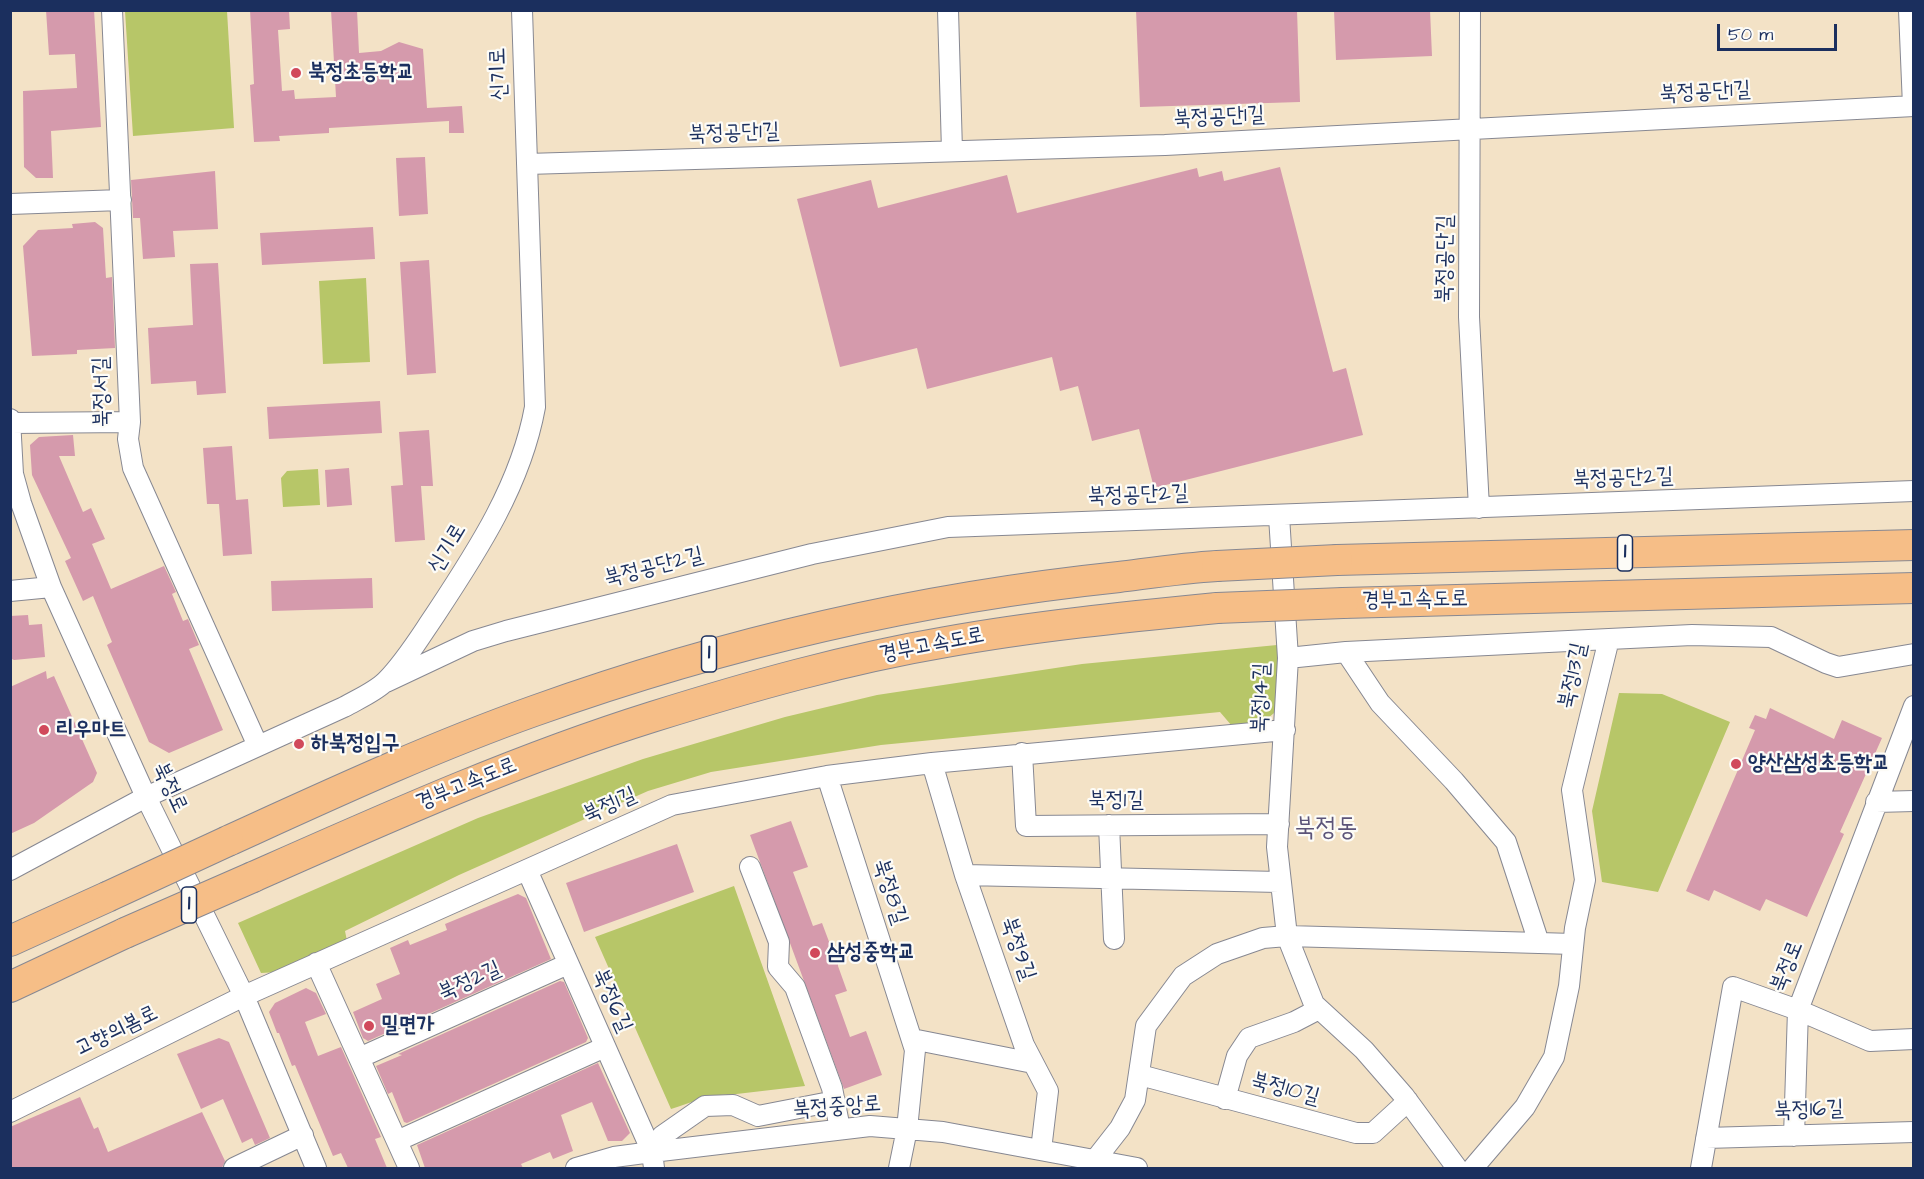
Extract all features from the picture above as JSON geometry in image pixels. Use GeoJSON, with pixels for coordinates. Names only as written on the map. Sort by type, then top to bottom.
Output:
{"type":"FeatureCollection","features":[{"type":"Feature","properties":{"kind":"highway","name":"경부고속도로"},"geometry":{"type":"LineString","coordinates":[[10,941],[397,765],[532,712],[728,649],[858,617],[982,594],[1216,566],[1337,560],[1914,545]]}},
{"type":"Feature","properties":{"kind":"highway","name":"경부고속도로"},"geometry":{"type":"LineString","coordinates":[[10,987],[125,933],[438,796],[542,755],[650,717],[751,687],[853,661],[945,642],[1216,608],[1914,588]]}},
{"type":"Feature","properties":{"kind":"street","name":"북정서길"},"geometry":{"type":"LineString","coordinates":[[112,10],[130,422],[128,439],[133,468],[258,746]]}},
{"type":"Feature","properties":{"kind":"street","name":"신기로"},"geometry":{"type":"LineString","coordinates":[[10,870],[146,796],[344,707],[386,682],[415,644],[464,570],[512,487],[530,435],[535,407],[522,10]]}},
{"type":"Feature","properties":{"kind":"street"},"geometry":{"type":"LineString","coordinates":[[948,10],[952,152]]}},
{"type":"Feature","properties":{"kind":"street","name":"북정공단길"},"geometry":{"type":"LineString","coordinates":[[1470,10],[1472,130],[1469,317],[1479,508]]}},
{"type":"Feature","properties":{"kind":"street"},"geometry":{"type":"LineString","coordinates":[[1909,10],[1913,106]]}},
{"type":"Feature","properties":{"kind":"street","name":"북정공단1길"},"geometry":{"type":"LineString","coordinates":[[527,164],[1165,145],[1913,106]]}},
{"type":"Feature","properties":{"kind":"street"},"geometry":{"type":"LineString","coordinates":[[10,204],[121,200]]}},
{"type":"Feature","properties":{"kind":"street"},"geometry":{"type":"LineString","coordinates":[[11,421],[130,422]]}},
{"type":"Feature","properties":{"kind":"street","name":"북정로"},"geometry":{"type":"LineString","coordinates":[[11,421],[14,474],[21,503],[51,587],[146,796],[244,996],[316,1168]]}},
{"type":"Feature","properties":{"kind":"street"},"geometry":{"type":"LineString","coordinates":[[10,494],[14,474]]}},
{"type":"Feature","properties":{"kind":"street","name":"북정공단2길"},"geometry":{"type":"LineString","coordinates":[[386,682],[454,649],[506,631],[742,571],[908,533],[948,527],[1914,491]]}},
{"type":"Feature","properties":{"kind":"street","name":"북정14길"},"geometry":{"type":"LineString","coordinates":[[1279,516],[1288,658],[1279,824],[1279,882],[1287,936],[1314,1004],[1364,1050],[1408,1101],[1457,1168]]}},
{"type":"Feature","properties":{"kind":"street"},"geometry":{"type":"LineString","coordinates":[[10,591],[51,587]]}},
{"type":"Feature","properties":{"kind":"street"},"geometry":{"type":"LineString","coordinates":[[1608,639],[1692,635],[1771,637],[1838,667],[1914,654]]}},
{"type":"Feature","properties":{"kind":"street","name":"북정13길"},"geometry":{"type":"LineString","coordinates":[[1288,658],[1346,652],[1608,639],[1572,790],[1585,880],[1573,944],[1569,986],[1554,1057],[1525,1107],[1473,1168]]}},
{"type":"Feature","properties":{"kind":"street"},"geometry":{"type":"LineString","coordinates":[[1346,652],[1380,703],[1454,781],[1506,842],[1539,943]]}},
{"type":"Feature","properties":{"kind":"street","name":"북정로"},"geometry":{"type":"LineString","coordinates":[[1701,1168],[1732,987],[1798,1010],[1914,706]]}},
{"type":"Feature","properties":{"kind":"street","name":"북정1길"},"geometry":{"type":"LineString","coordinates":[[244,996],[672,805],[827,776],[932,763],[1285,730]]}},
{"type":"Feature","properties":{"kind":"street","name":"북정1길"},"geometry":{"type":"LineString","coordinates":[[1022,753],[1026,826],[1279,824]]}},
{"type":"Feature","properties":{"kind":"street","name":"북정9길"},"geometry":{"type":"LineString","coordinates":[[932,763],[965,874],[1033,1063],[1048,1090],[1041,1150]]}},
{"type":"Feature","properties":{"kind":"street","name":"북정8길"},"geometry":{"type":"LineString","coordinates":[[827,776],[915,1050],[907,1129],[899,1168]]}},
{"type":"Feature","properties":{"kind":"street"},"geometry":{"type":"LineString","coordinates":[[1876,802],[1914,801]]}},
{"type":"Feature","properties":{"kind":"street"},"geometry":{"type":"LineString","coordinates":[[1109,825],[1114,939]]}},
{"type":"Feature","properties":{"kind":"street"},"geometry":{"type":"LineString","coordinates":[[750,867],[778,942],[778,967],[795,987],[835,1101],[840,1129]]}},
{"type":"Feature","properties":{"kind":"street","name":"북정6길"},"geometry":{"type":"LineString","coordinates":[[527,870],[653,1160]]}},
{"type":"Feature","properties":{"kind":"street"},"geometry":{"type":"LineString","coordinates":[[965,874],[1279,882]]}},
{"type":"Feature","properties":{"kind":"street"},"geometry":{"type":"LineString","coordinates":[[1095,1160],[1120,1128],[1135,1100],[1146,1026],[1183,976],[1217,954],[1263,938],[1287,936],[1573,944]]}},
{"type":"Feature","properties":{"kind":"street"},"geometry":{"type":"LineString","coordinates":[[316,963],[409,1168]]}},
{"type":"Feature","properties":{"kind":"street","name":"북정2길"},"geometry":{"type":"LineString","coordinates":[[359,1058],[568,963]]}},
{"type":"Feature","properties":{"kind":"street","name":"고향의봄로"},"geometry":{"type":"LineString","coordinates":[[10,1112],[244,996]]}},
{"type":"Feature","properties":{"kind":"street"},"geometry":{"type":"LineString","coordinates":[[1226,1098],[1237,1056],[1249,1038],[1294,1022],[1319,1009]]}},
{"type":"Feature","properties":{"kind":"street"},"geometry":{"type":"LineString","coordinates":[[1794,1136],[1798,1010],[1870,1041],[1914,1039]]}},
{"type":"Feature","properties":{"kind":"street"},"geometry":{"type":"LineString","coordinates":[[912,1040],[1033,1063]]}},
{"type":"Feature","properties":{"kind":"street"},"geometry":{"type":"LineString","coordinates":[[397,1141],[605,1047]]}},
{"type":"Feature","properties":{"kind":"street","name":"북정10길"},"geometry":{"type":"LineString","coordinates":[[1140,1076],[1356,1134],[1373,1133],[1408,1101]]}},
{"type":"Feature","properties":{"kind":"street"},"geometry":{"type":"LineString","coordinates":[[653,1160],[662,1136],[705,1106],[733,1105],[758,1116],[835,1101]]}},
{"type":"Feature","properties":{"kind":"street","name":"북정중앙로"},"geometry":{"type":"LineString","coordinates":[[576,1168],[614,1157],[653,1160],[870,1126],[943,1132],[1137,1168]]}},
{"type":"Feature","properties":{"kind":"street","name":"북정16길"},"geometry":{"type":"LineString","coordinates":[[1706,1138],[1914,1132]]}},
{"type":"Feature","properties":{"kind":"street"},"geometry":{"type":"LineString","coordinates":[[234,1168],[303,1135]]}},
{"type":"Feature","properties":{"kind":"green space"},"geometry":{"type":"Polygon","coordinates":[[[125,11],[227,11],[234,128],[133,136],[125,11]]]}},
{"type":"Feature","properties":{"kind":"green space"},"geometry":{"type":"Polygon","coordinates":[[[366,278],[370,362],[323,364],[319,281],[366,278]]]}},
{"type":"Feature","properties":{"kind":"green space"},"geometry":{"type":"Polygon","coordinates":[[[318,469],[320,505],[283,507],[281,478],[287,471],[318,469]]]}},
{"type":"Feature","properties":{"kind":"green space"},"geometry":{"type":"Polygon","coordinates":[[[1277,645],[1279,709],[1263,722],[1232,726],[1220,712],[881,745],[711,772],[648,791],[459,875],[345,931],[347,941],[278,972],[261,973],[238,923],[478,818],[643,759],[785,717],[877,695],[1082,664],[1277,645]]]}},
{"type":"Feature","properties":{"kind":"green space"},"geometry":{"type":"Polygon","coordinates":[[[1619,693],[1662,694],[1730,722],[1658,892],[1602,882],[1592,811],[1619,693]]]}},
{"type":"Feature","properties":{"kind":"green space"},"geometry":{"type":"Polygon","coordinates":[[[734,886],[805,1086],[714,1096],[671,1109],[595,937],[734,886]]]}},
{"type":"Feature","properties":{"kind":"building"},"geometry":{"type":"Polygon","coordinates":[[[46,10],[94,10],[101,127],[51,131],[53,178],[36,178],[24,167],[23,91],[77,88],[75,54],[49,55],[46,10]]]}},
{"type":"Feature","properties":{"kind":"building"},"geometry":{"type":"Polygon","coordinates":[[[250,10],[289,10],[290,29],[278,30],[282,91],[294,90],[295,99],[336,97],[331,10],[357,10],[359,53],[381,51],[399,42],[423,49],[427,108],[462,106],[464,133],[449,133],[449,121],[329,128],[329,133],[279,136],[280,141],[254,142],[250,85],[254,84],[250,10]]]}},
{"type":"Feature","properties":{"kind":"building"},"geometry":{"type":"Polygon","coordinates":[[[1136,10],[1297,10],[1300,102],[1140,107],[1136,10]]]}},
{"type":"Feature","properties":{"kind":"building"},"geometry":{"type":"Polygon","coordinates":[[[1334,10],[1430,10],[1432,56],[1336,60],[1334,10]]]}},
{"type":"Feature","properties":{"kind":"building"},"geometry":{"type":"Polygon","coordinates":[[[425,157],[428,214],[399,216],[396,158],[425,157]]]}},
{"type":"Feature","properties":{"kind":"building"},"geometry":{"type":"Polygon","coordinates":[[[1280,167],[1333,372],[1346,368],[1363,435],[1154,488],[1139,429],[1092,441],[1078,386],[1060,391],[1052,357],[927,389],[917,348],[840,367],[797,199],[871,180],[878,208],[1007,175],[1017,213],[1197,168],[1199,177],[1222,171],[1224,181],[1280,167]]]}},
{"type":"Feature","properties":{"kind":"building"},"geometry":{"type":"Polygon","coordinates":[[[215,171],[218,229],[173,231],[175,257],[143,259],[140,218],[133,218],[131,180],[215,171]]]}},
{"type":"Feature","properties":{"kind":"building"},"geometry":{"type":"Polygon","coordinates":[[[95,222],[103,228],[106,278],[112,277],[115,348],[77,350],[77,354],[32,356],[23,246],[38,230],[73,228],[72,224],[95,222]]]}},
{"type":"Feature","properties":{"kind":"building"},"geometry":{"type":"Polygon","coordinates":[[[373,227],[375,259],[262,265],[260,233],[373,227]]]}},
{"type":"Feature","properties":{"kind":"building"},"geometry":{"type":"Polygon","coordinates":[[[429,260],[436,373],[407,375],[400,262],[429,260]]]}},
{"type":"Feature","properties":{"kind":"building"},"geometry":{"type":"Polygon","coordinates":[[[218,263],[226,393],[197,395],[196,381],[151,384],[148,328],[193,325],[190,264],[218,263]]]}},
{"type":"Feature","properties":{"kind":"building"},"geometry":{"type":"Polygon","coordinates":[[[380,401],[382,433],[269,439],[267,407],[380,401]]]}},
{"type":"Feature","properties":{"kind":"building"},"geometry":{"type":"Polygon","coordinates":[[[429,430],[433,486],[421,486],[425,540],[395,542],[391,486],[403,485],[399,432],[429,430]]]}},
{"type":"Feature","properties":{"kind":"building"},"geometry":{"type":"Polygon","coordinates":[[[73,435],[75,456],[59,456],[83,512],[91,508],[105,539],[92,544],[111,589],[164,566],[176,592],[172,594],[183,621],[188,619],[199,645],[189,649],[223,730],[169,753],[149,742],[107,645],[112,642],[93,596],[83,601],[65,561],[71,558],[32,475],[30,445],[39,437],[73,435]]]}},
{"type":"Feature","properties":{"kind":"building"},"geometry":{"type":"Polygon","coordinates":[[[232,446],[236,500],[248,499],[252,554],[223,556],[219,504],[207,504],[203,448],[232,446]]]}},
{"type":"Feature","properties":{"kind":"building"},"geometry":{"type":"Polygon","coordinates":[[[349,468],[352,505],[327,507],[325,470],[349,468]]]}},
{"type":"Feature","properties":{"kind":"building"},"geometry":{"type":"Polygon","coordinates":[[[372,578],[373,608],[272,611],[271,581],[372,578]]]}},
{"type":"Feature","properties":{"kind":"building"},"geometry":{"type":"Polygon","coordinates":[[[28,615],[29,625],[42,624],[45,657],[14,660],[10,658],[10,616],[28,615]]]}},
{"type":"Feature","properties":{"kind":"building","name":"리우마트"},"geometry":{"type":"Polygon","coordinates":[[[46,671],[47,679],[54,676],[97,773],[93,782],[34,823],[10,834],[10,687],[46,671]]]}},
{"type":"Feature","properties":{"kind":"building"},"geometry":{"type":"Polygon","coordinates":[[[1770,708],[1834,739],[1842,720],[1882,738],[1840,832],[1844,834],[1807,917],[1766,899],[1760,911],[1714,890],[1709,901],[1686,891],[1755,730],[1749,728],[1755,715],[1766,719],[1770,708]]]}},
{"type":"Feature","properties":{"kind":"building","name":"삼성중학교"},"geometry":{"type":"Polygon","coordinates":[[[791,821],[808,867],[793,872],[813,926],[822,923],[831,947],[838,955],[838,966],[847,991],[835,995],[850,1037],[866,1031],[882,1075],[844,1089],[750,835],[791,821]]]}},
{"type":"Feature","properties":{"kind":"building"},"geometry":{"type":"Polygon","coordinates":[[[677,844],[694,892],[584,932],[566,883],[677,844]]]}},
{"type":"Feature","properties":{"kind":"building"},"geometry":{"type":"Polygon","coordinates":[[[518,894],[526,898],[551,959],[368,1041],[363,1038],[353,1012],[382,999],[376,984],[400,974],[390,948],[408,940],[410,945],[447,930],[445,924],[518,894]]]}},
{"type":"Feature","properties":{"kind":"building"},"geometry":{"type":"Polygon","coordinates":[[[560,981],[564,982],[588,1038],[586,1042],[407,1123],[404,1122],[392,1092],[388,1094],[376,1066],[560,981]]]}},
{"type":"Feature","properties":{"kind":"building"},"geometry":{"type":"Polygon","coordinates":[[[306,988],[316,993],[326,1014],[305,1022],[318,1056],[341,1047],[381,1137],[375,1139],[387,1168],[348,1168],[341,1153],[333,1156],[295,1065],[292,1066],[279,1033],[277,1033],[269,1012],[275,1003],[306,988]]]}},
{"type":"Feature","properties":{"kind":"building"},"geometry":{"type":"Polygon","coordinates":[[[219,1038],[229,1042],[270,1138],[255,1145],[252,1138],[242,1143],[223,1099],[201,1109],[177,1054],[219,1038]]]}},
{"type":"Feature","properties":{"kind":"building"},"geometry":{"type":"Polygon","coordinates":[[[598,1063],[630,1133],[622,1141],[608,1141],[592,1102],[561,1115],[573,1151],[553,1159],[550,1152],[521,1164],[523,1168],[425,1168],[417,1145],[598,1063]]]}},
{"type":"Feature","properties":{"kind":"building"},"geometry":{"type":"Polygon","coordinates":[[[80,1097],[94,1129],[98,1127],[108,1152],[202,1112],[225,1161],[222,1168],[10,1168],[10,1127],[80,1097]]]}},
{"type":"Feature","properties":{"kind":"place","name":"북정초등학교"},"geometry":{"type":"Point","coordinates":[296,73]}},
{"type":"Feature","properties":{"kind":"place","name":"리우마트"},"geometry":{"type":"Point","coordinates":[44,730]}},
{"type":"Feature","properties":{"kind":"place","name":"하북정입구"},"geometry":{"type":"Point","coordinates":[299,744]}},
{"type":"Feature","properties":{"kind":"place","name":"양산삼성초등학교"},"geometry":{"type":"Point","coordinates":[1736,764]}},
{"type":"Feature","properties":{"kind":"place","name":"삼성중학교"},"geometry":{"type":"Point","coordinates":[815,953]}},
{"type":"Feature","properties":{"kind":"place","name":"밀면가"},"geometry":{"type":"Point","coordinates":[369,1026]}},
{"type":"Feature","properties":{"kind":"district","name":"북정동"},"geometry":{"type":"Point","coordinates":[1326,830]}}]}
